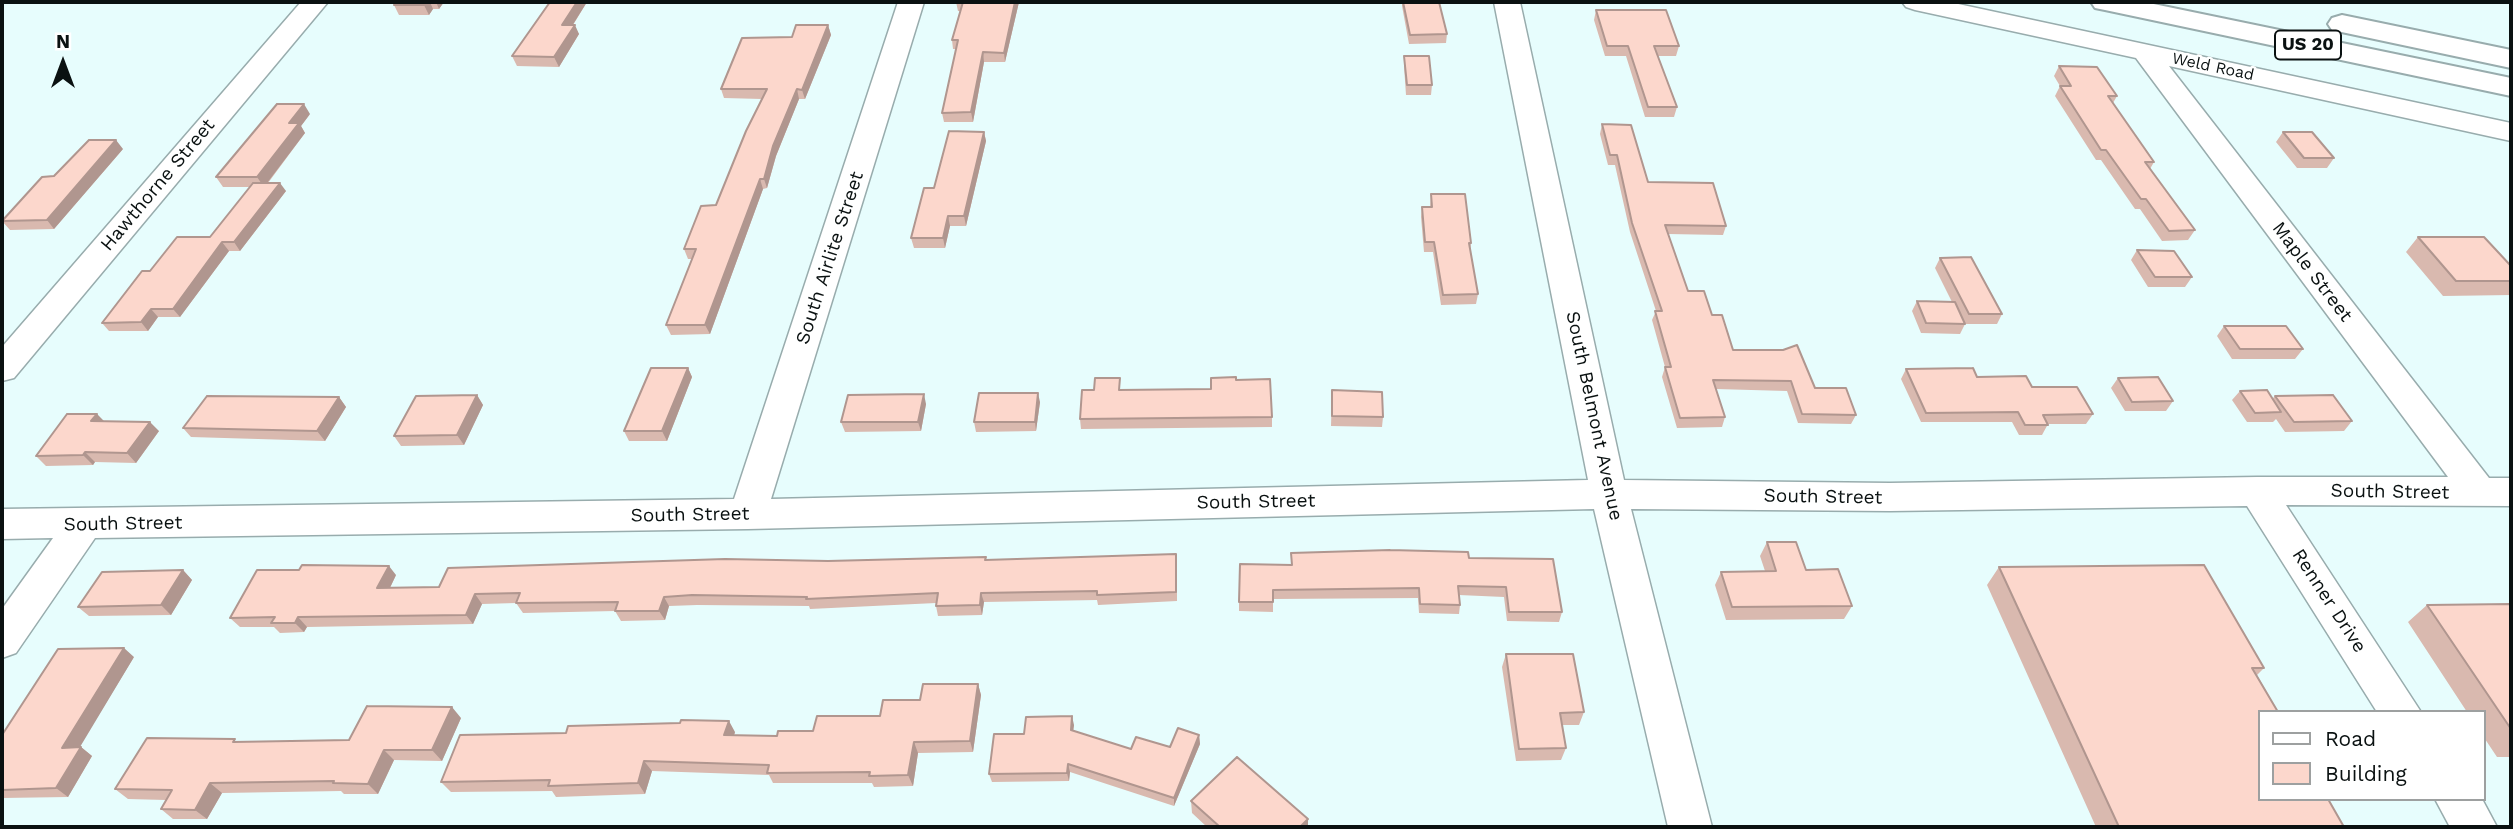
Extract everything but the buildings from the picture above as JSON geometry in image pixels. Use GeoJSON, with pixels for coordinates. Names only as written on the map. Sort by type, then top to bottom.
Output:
{"type":"FeatureCollection","features":[{"type":"Feature","properties":{"kind":"highway","name":"US 20"},"geometry":{"type":"LineString","coordinates":[[2105,2],[2511,87]]}},
{"type":"Feature","properties":{"kind":"highway","name":"US 20"},"geometry":{"type":"LineString","coordinates":[[2231,2],[2511,59]]}},
{"type":"Feature","properties":{"kind":"street","name":"Hawthorne Street"},"geometry":{"type":"LineString","coordinates":[[2,369],[314,2]]}},
{"type":"Feature","properties":{"kind":"street","name":"South Airlite Street"},"geometry":{"type":"LineString","coordinates":[[748,514],[911,2]]}},
{"type":"Feature","properties":{"kind":"street","name":"South Belmont Avenue"},"geometry":{"type":"LineString","coordinates":[[1507,2],[1609,494],[1690,827]]}},
{"type":"Feature","properties":{"kind":"street","name":"Weld Road"},"geometry":{"type":"LineString","coordinates":[[1915,2],[2511,132]]}},
{"type":"Feature","properties":{"kind":"street","name":"Maple Street"},"geometry":{"type":"LineString","coordinates":[[2145,52],[2495,493]]}},
{"type":"Feature","properties":{"kind":"street","name":"South Street"},"geometry":{"type":"LineString","coordinates":[[2,524],[748,514],[1609,494],[1890,497],[2257,491],[2495,493]]}},
{"type":"Feature","properties":{"kind":"street","name":"Renner Drive"},"geometry":{"type":"LineString","coordinates":[[2257,491],[2399,710]]}},
{"type":"Feature","properties":{"kind":"street"},"geometry":{"type":"LineString","coordinates":[[2,641],[83,525]]}},
{"type":"Feature","properties":{"kind":"street"},"geometry":{"type":"LineString","coordinates":[[2458,801],[2475,827]]}}]}
